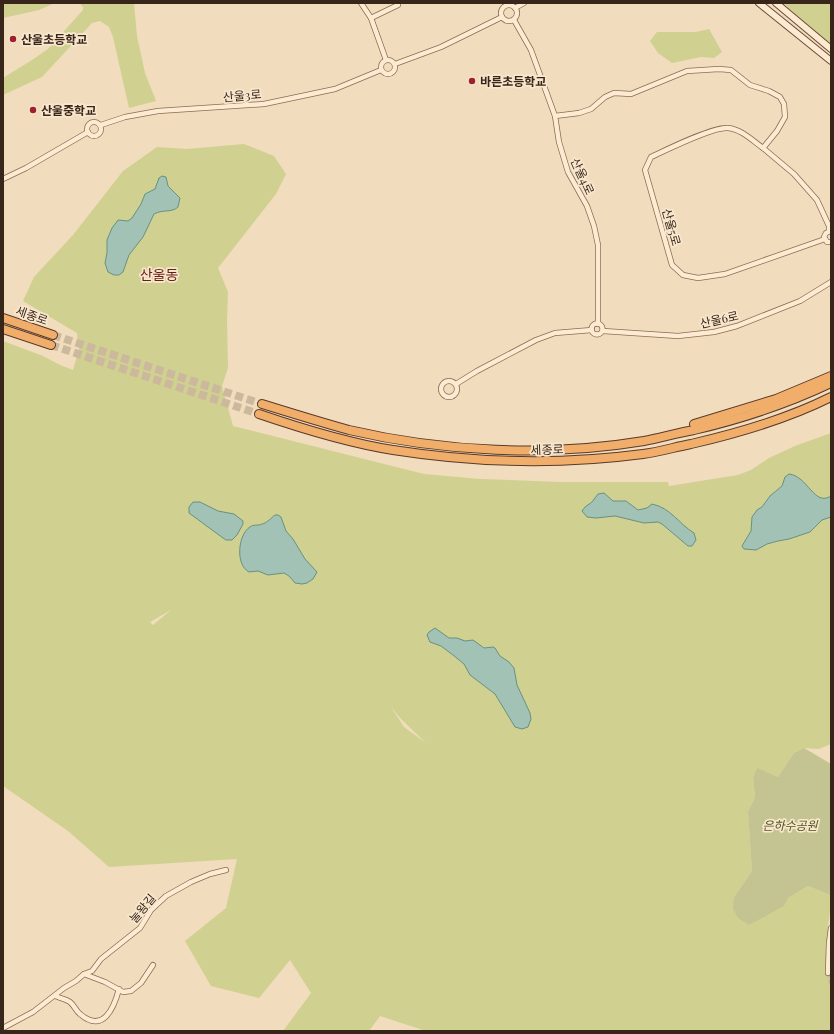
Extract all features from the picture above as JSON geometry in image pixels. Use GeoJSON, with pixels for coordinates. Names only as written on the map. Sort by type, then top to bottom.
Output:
{"type":"FeatureCollection","features":[{"type":"Feature","properties":{"kind":"highway","name":"세종로"},"geometry":{"type":"LineString","coordinates":[[3,318],[53,335]]}},
{"type":"Feature","properties":{"kind":"highway","name":"세종로"},"geometry":{"type":"LineString","coordinates":[[3,329],[51,345]]}},
{"type":"Feature","properties":{"kind":"highway"},"geometry":{"type":"LineString","coordinates":[[595,447],[653,435],[713,419],[776,399],[831,376]]}},
{"type":"Feature","properties":{"kind":"highway","name":"세종로"},"geometry":{"type":"LineString","coordinates":[[262,404],[350,430],[392,438],[442,445],[493,449],[543,450],[595,447],[644,441],[725,422],[766,410],[812,393],[831,383]]}},
{"type":"Feature","properties":{"kind":"highway","name":"세종로"},"geometry":{"type":"LineString","coordinates":[[259,414],[300,428],[392,450],[443,457],[494,461],[543,462],[645,454],[726,436],[771,422],[815,405],[831,397]]}},
{"type":"Feature","properties":{"kind":"highway"},"geometry":{"type":"LineString","coordinates":[[595,459],[664,454],[718,442],[776,426],[831,403]]}},
{"type":"Feature","properties":{"kind":"main road"},"geometry":{"type":"LineString","coordinates":[[759,3],[831,61]]}},
{"type":"Feature","properties":{"kind":"main road"},"geometry":{"type":"LineString","coordinates":[[776,3],[831,49]]}},
{"type":"Feature","properties":{"kind":"street"},"geometry":{"type":"LineString","coordinates":[[361,3],[371,18],[386,60]]}},
{"type":"Feature","properties":{"kind":"street"},"geometry":{"type":"LineString","coordinates":[[371,18],[398,5],[397,3]]}},
{"type":"Feature","properties":{"kind":"street"},"geometry":{"type":"LineString","coordinates":[[502,17],[502,10],[505,6],[515,8],[524,3]]}},
{"type":"Feature","properties":{"kind":"street"},"geometry":{"type":"LineString","coordinates":[[502,17],[507,21],[514,20],[517,15],[515,8]]}},
{"type":"Feature","properties":{"kind":"street"},"geometry":{"type":"LineString","coordinates":[[395,64],[441,47],[502,17]]}},
{"type":"Feature","properties":{"kind":"street","name":"산울4로"},"geometry":{"type":"LineString","coordinates":[[514,20],[531,50],[555,116],[559,142],[568,172],[587,206],[594,226],[598,245],[598,324]]}},
{"type":"Feature","properties":{"kind":"street"},"geometry":{"type":"LineString","coordinates":[[386,60],[391,60],[395,64],[395,70],[391,74],[384,73],[381,70],[382,63],[386,60]]}},
{"type":"Feature","properties":{"kind":"street"},"geometry":{"type":"LineString","coordinates":[[555,116],[579,114],[591,109],[605,97],[614,93],[631,94],[687,71],[719,69],[731,70],[750,85],[769,91],[780,97],[784,104],[785,117],[777,131],[763,148]]}},
{"type":"Feature","properties":{"kind":"street","name":"산울3로"},"geometry":{"type":"LineString","coordinates":[[101,125],[125,117],[158,111],[264,104],[334,89],[381,70]]}},
{"type":"Feature","properties":{"kind":"street"},"geometry":{"type":"LineString","coordinates":[[95,122],[101,125],[101,132],[98,136],[93,136],[88,132],[88,126],[91,123],[95,122]]}},
{"type":"Feature","properties":{"kind":"street","name":"산울5로"},"geometry":{"type":"LineString","coordinates":[[825,239],[725,274],[698,278],[682,275],[672,265],[646,170],[651,157],[709,131],[728,127],[737,131],[763,148],[794,174],[817,200],[830,231]]}},
{"type":"Feature","properties":{"kind":"street"},"geometry":{"type":"LineString","coordinates":[[3,179],[26,168],[88,132]]}},
{"type":"Feature","properties":{"kind":"street"},"geometry":{"type":"LineString","coordinates":[[830,231],[825,234],[825,239],[827,242],[831,242]]}},
{"type":"Feature","properties":{"kind":"street","name":"산울6로"},"geometry":{"type":"LineString","coordinates":[[603,331],[678,336],[714,332],[737,326],[793,304],[831,282]]}},
{"type":"Feature","properties":{"kind":"street"},"geometry":{"type":"LineString","coordinates":[[598,324],[602,326],[603,331],[601,334],[597,335],[594,334],[592,330],[593,325],[598,324]]}},
{"type":"Feature","properties":{"kind":"street"},"geometry":{"type":"LineString","coordinates":[[456,384],[477,371],[536,340],[555,333],[592,330]]}},
{"type":"Feature","properties":{"kind":"street","name":"눌왕길"},"geometry":{"type":"LineString","coordinates":[[3,1028],[33,1012],[84,974],[92,971],[101,959],[140,928],[151,910],[166,896],[191,882],[210,874],[226,870]]}},
{"type":"Feature","properties":{"kind":"street"},"geometry":{"type":"LineString","coordinates":[[828,973],[828,943],[831,928]]}},
{"type":"Feature","properties":{"kind":"street"},"geometry":{"type":"LineString","coordinates":[[84,974],[123,992],[130,991],[141,983],[153,965]]}},
{"type":"Feature","properties":{"kind":"street"},"geometry":{"type":"LineString","coordinates":[[55,996],[69,1001],[80,1014],[88,1020],[96,1023],[102,1021],[112,1009],[119,989]]}},
{"type":"Feature","properties":{"kind":"green space"},"geometry":{"type":"Polygon","coordinates":[[[3,3],[55,3],[39,10],[3,18],[3,3]]]}},
{"type":"Feature","properties":{"kind":"green space"},"geometry":{"type":"Polygon","coordinates":[[[79,3],[134,3],[137,36],[145,73],[156,101],[129,108],[113,37],[109,27],[100,21],[92,23],[42,77],[3,95],[3,78],[48,49],[83,10],[83,7],[79,3]]]}},
{"type":"Feature","properties":{"kind":"green space"},"geometry":{"type":"Polygon","coordinates":[[[783,3],[831,3],[831,45],[783,3]]]}},
{"type":"Feature","properties":{"kind":"green space"},"geometry":{"type":"Polygon","coordinates":[[[709,29],[722,52],[714,58],[701,57],[672,63],[658,53],[650,41],[657,32],[696,32],[709,29]]]}},
{"type":"Feature","properties":{"kind":"green space"},"geometry":{"type":"Polygon","coordinates":[[[244,144],[274,156],[286,174],[276,194],[218,268],[228,292],[228,368],[222,386],[233,426],[424,474],[480,479],[561,482],[668,482],[669,486],[738,475],[751,470],[769,458],[795,446],[831,433],[831,744],[819,749],[804,748],[794,753],[778,777],[757,769],[753,778],[755,797],[748,812],[752,871],[734,897],[788,898],[808,886],[830,895],[831,902],[828,927],[831,929],[831,1031],[426,1031],[380,1016],[369,1031],[283,1031],[311,993],[290,960],[259,998],[211,986],[185,941],[226,908],[237,859],[109,867],[68,831],[3,786],[3,341],[43,356],[73,370],[79,349],[77,333],[23,301],[34,277],[73,235],[123,171],[157,147],[187,149],[244,144]],[[171,610],[150,622],[153,625],[171,610]],[[391,707],[404,727],[426,743],[401,719],[391,707]]]}},
{"type":"Feature","properties":{"kind":"green space","name":"은하수공원"},"geometry":{"type":"Polygon","coordinates":[[[804,748],[831,764],[831,898],[830,895],[808,886],[788,898],[784,906],[749,925],[738,918],[733,909],[734,897],[752,871],[748,812],[755,797],[753,778],[757,768],[778,777],[794,753],[804,748]]]}},
{"type":"Feature","properties":{"kind":"shaded area"},"geometry":{"type":"Polygon","coordinates":[[[162,176],[166,177],[168,186],[180,198],[178,207],[173,210],[154,214],[143,237],[129,255],[123,272],[119,275],[114,275],[108,272],[105,263],[107,240],[112,228],[118,220],[128,221],[132,218],[141,204],[145,194],[155,189],[159,178],[162,176]]]}},
{"type":"Feature","properties":{"kind":"shaded area"},"geometry":{"type":"Polygon","coordinates":[[[789,474],[796,476],[820,497],[825,498],[831,496],[831,517],[822,520],[810,532],[767,544],[756,550],[744,549],[742,546],[751,531],[752,517],[770,496],[782,486],[785,477],[789,474]]]}},
{"type":"Feature","properties":{"kind":"shaded area"},"geometry":{"type":"Polygon","coordinates":[[[604,493],[613,501],[626,501],[638,510],[647,508],[652,504],[659,506],[694,533],[696,540],[692,546],[688,546],[658,522],[644,523],[615,516],[596,518],[587,517],[582,511],[598,494],[604,493]]]}},
{"type":"Feature","properties":{"kind":"shaded area"},"geometry":{"type":"Polygon","coordinates":[[[193,502],[200,502],[218,511],[234,514],[243,521],[237,535],[232,540],[226,540],[189,513],[189,507],[193,502]]]}},
{"type":"Feature","properties":{"kind":"shaded area"},"geometry":{"type":"Polygon","coordinates":[[[275,515],[281,517],[286,531],[293,539],[305,559],[317,572],[313,579],[307,583],[295,583],[284,573],[268,575],[258,571],[249,572],[242,563],[240,557],[241,542],[246,531],[251,526],[266,523],[275,515]]]}},
{"type":"Feature","properties":{"kind":"shaded area"},"geometry":{"type":"Polygon","coordinates":[[[435,628],[449,638],[457,638],[465,641],[473,640],[484,648],[493,647],[500,656],[509,662],[514,668],[517,685],[530,713],[531,719],[528,727],[522,729],[515,727],[495,694],[470,675],[464,664],[453,655],[441,646],[430,642],[427,635],[435,628]]]}},
{"type":"Feature","properties":{"kind":"tunnel"},"geometry":{"type":"LineString","coordinates":[[53,335],[262,404]]}},
{"type":"Feature","properties":{"kind":"tunnel"},"geometry":{"type":"LineString","coordinates":[[51,345],[259,414]]}},
{"type":"Feature","properties":{"kind":"tunnel"},"geometry":{"type":"LineString","coordinates":[[828,973],[831,983]]}},
{"type":"Feature","properties":{"kind":"place","name":"산울초등학교"},"geometry":{"type":"Point","coordinates":[13,39]}},
{"type":"Feature","properties":{"kind":"place","name":"바른초등학교"},"geometry":{"type":"Point","coordinates":[472,81]}},
{"type":"Feature","properties":{"kind":"place","name":"산울중학교"},"geometry":{"type":"Point","coordinates":[33,110]}},
{"type":"Feature","properties":{"kind":"district","name":"산울동"},"geometry":{"type":"Point","coordinates":[159,274]}}]}
